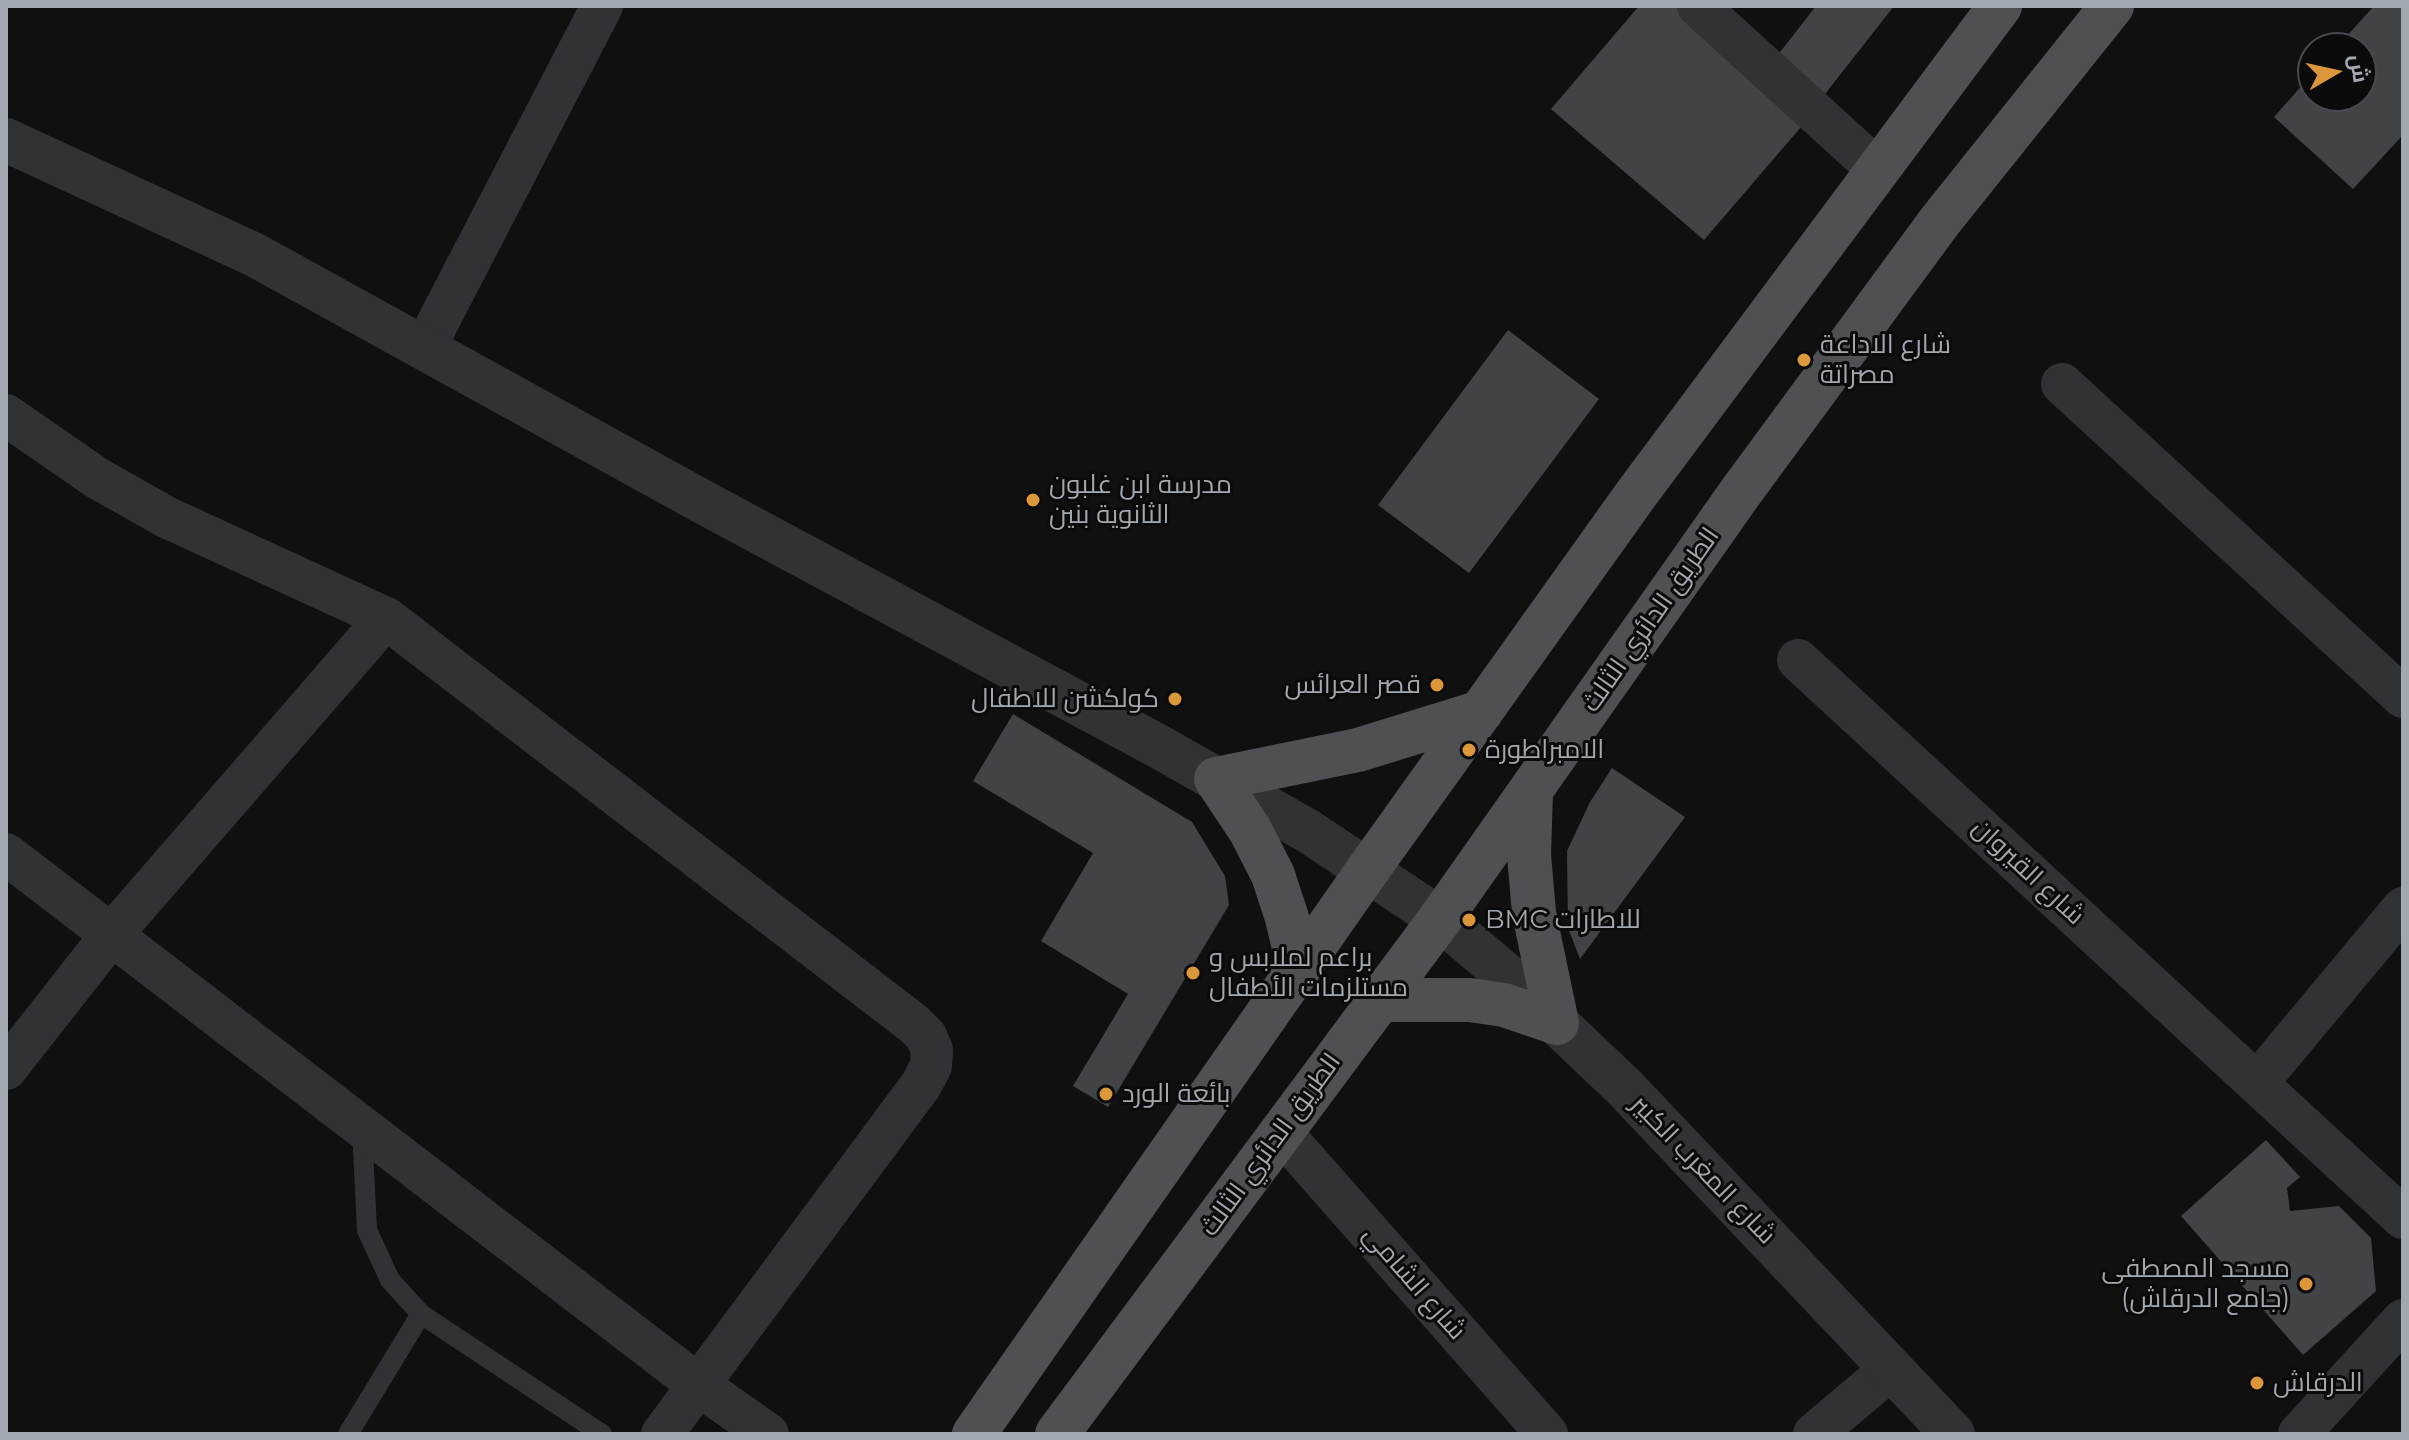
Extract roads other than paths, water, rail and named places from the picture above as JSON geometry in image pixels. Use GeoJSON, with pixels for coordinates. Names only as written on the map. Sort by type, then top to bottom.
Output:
{"type":"FeatureCollection","features":[{"type":"Feature","properties":{"kind":"main road"},"geometry":{"type":"LineString","coordinates":[[974,1434],[1367,871],[1691,419],[2000,6]]}},
{"type":"Feature","properties":{"kind":"main road","name":"الطريق الدائري الثالث"},"geometry":{"type":"LineString","coordinates":[[1057,1434],[1440,919],[1740,493],[1940,221],[2112,6]]}},
{"type":"Feature","properties":{"kind":"main road"},"geometry":{"type":"LineString","coordinates":[[1299,969],[1273,875],[1250,830],[1216,779],[1358,750],[1481,712]]}},
{"type":"Feature","properties":{"kind":"main road"},"geometry":{"type":"LineString","coordinates":[[1531,791],[1529,855],[1534,913],[1557,1023]]}},
{"type":"Feature","properties":{"kind":"main road"},"geometry":{"type":"LineString","coordinates":[[1378,1000],[1470,1000],[1504,1005],[1557,1023]]}},
{"type":"Feature","properties":{"kind":"street"},"geometry":{"type":"LineString","coordinates":[[424,349],[602,6]]}},
{"type":"Feature","properties":{"kind":"street"},"geometry":{"type":"LineString","coordinates":[[1698,6],[1877,169]]}},
{"type":"Feature","properties":{"kind":"street","name":"شارع المغرب الكبير"},"geometry":{"type":"LineString","coordinates":[[6,140],[255,255],[1308,831],[1440,919],[1504,973],[1721,1187],[1953,1434]]}},
{"type":"Feature","properties":{"kind":"street"},"geometry":{"type":"LineString","coordinates":[[2062,384],[2403,697]]}},
{"type":"Feature","properties":{"kind":"street"},"geometry":{"type":"LineString","coordinates":[[6,415],[86,471],[166,517],[386,618],[926,1036],[932,1050],[931,1066],[921,1085],[662,1434]]}},
{"type":"Feature","properties":{"kind":"street"},"geometry":{"type":"LineString","coordinates":[[6,1069],[112,934],[386,618]]}},
{"type":"Feature","properties":{"kind":"street","name":"شارع القيروان"},"geometry":{"type":"LineString","coordinates":[[1798,660],[2403,1218]]}},
{"type":"Feature","properties":{"kind":"street"},"geometry":{"type":"LineString","coordinates":[[6,854],[697,1384],[768,1434]]}},
{"type":"Feature","properties":{"kind":"street"},"geometry":{"type":"LineString","coordinates":[[2257,1083],[2403,908]]}},
{"type":"Feature","properties":{"kind":"street","name":"شارع الشامي"},"geometry":{"type":"LineString","coordinates":[[1281,1132],[1547,1434]]}},
{"type":"Feature","properties":{"kind":"street"},"geometry":{"type":"LineString","coordinates":[[2299,1434],[2403,1320]]}},
{"type":"Feature","properties":{"kind":"street"},"geometry":{"type":"LineString","coordinates":[[1814,1434],[1891,1369]]}},
{"type":"Feature","properties":{"kind":"lane"},"geometry":{"type":"LineString","coordinates":[[361,1126],[367,1230],[390,1280],[421,1314],[602,1434]]}},
{"type":"Feature","properties":{"kind":"lane"},"geometry":{"type":"LineString","coordinates":[[348,1434],[421,1314]]}},
{"type":"Feature","properties":{"kind":"place","name":"شارع الاداعة مصراتة"},"geometry":{"type":"Point","coordinates":[1804,360]}},
{"type":"Feature","properties":{"kind":"place","name":"مدرسة ابن غلبون الثانوية بنين"},"geometry":{"type":"Point","coordinates":[1033,500]}},
{"type":"Feature","properties":{"kind":"place","name":"قصر العرائس"},"geometry":{"type":"Point","coordinates":[1437,685]}},
{"type":"Feature","properties":{"kind":"place","name":"كولكشن للاطفال"},"geometry":{"type":"Point","coordinates":[1175,699]}},
{"type":"Feature","properties":{"kind":"place","name":"الامبراطورة"},"geometry":{"type":"Point","coordinates":[1469,750]}},
{"type":"Feature","properties":{"kind":"place","name":"BMC للاطارات"},"geometry":{"type":"Point","coordinates":[1469,920]}},
{"type":"Feature","properties":{"kind":"place","name":"براعم لملابس و مستلزمات الأطفال"},"geometry":{"type":"Point","coordinates":[1193,973]}},
{"type":"Feature","properties":{"kind":"place","name":"بائعة الورد"},"geometry":{"type":"Point","coordinates":[1106,1094]}},
{"type":"Feature","properties":{"kind":"place","name":"مسجد المصطفى (جامع الدرقاش)"},"geometry":{"type":"Point","coordinates":[2306,1284]}},
{"type":"Feature","properties":{"kind":"place","name":"الدرقاش"},"geometry":{"type":"Point","coordinates":[2257,1383]}}]}
